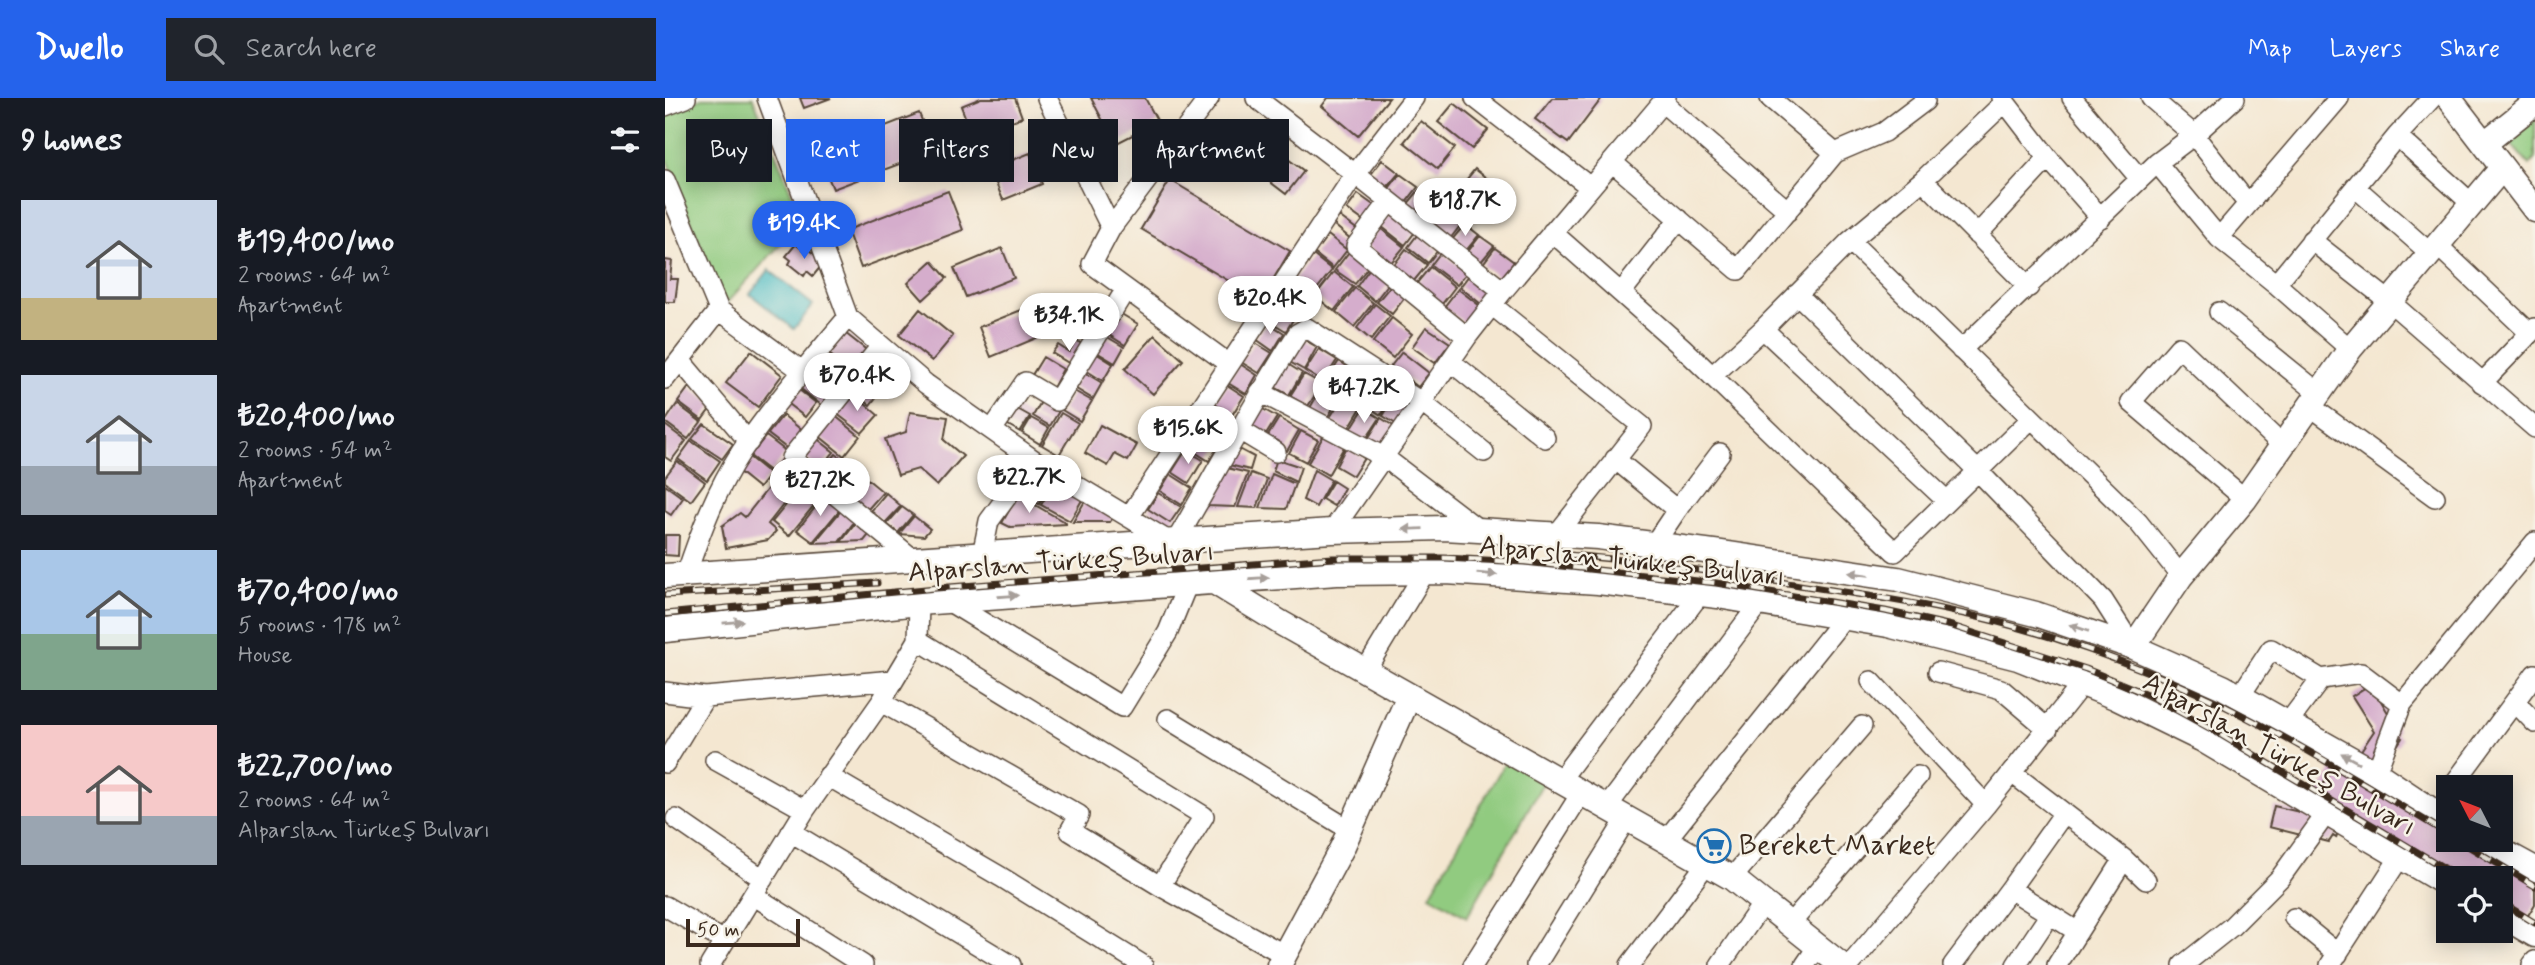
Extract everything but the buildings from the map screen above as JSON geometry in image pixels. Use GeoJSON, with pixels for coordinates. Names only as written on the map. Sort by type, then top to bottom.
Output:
{"type":"FeatureCollection","features":[{"type":"Feature","properties":{"kind":"main road"},"geometry":{"type":"LineString","coordinates":[[2449,98],[2535,209]]}},
{"type":"Feature","properties":{"kind":"main road"},"geometry":{"type":"LineString","coordinates":[[2485,143],[2535,103]]}},
{"type":"Feature","properties":{"kind":"main road"},"geometry":{"type":"LineString","coordinates":[[2133,647],[2181,576],[2245,499],[2350,349],[2502,168]]}},
{"type":"Feature","properties":{"kind":"main road","name":"Alparslan Türkeş Bulvarı"},"geometry":{"type":"LineString","coordinates":[[675,576],[1332,531],[1478,529],[1598,537],[1654,544],[1888,578],[2036,614],[2133,647],[2240,696],[2376,773],[2436,814]]}},
{"type":"Feature","properties":{"kind":"main road","name":"Alparslan Türkeş Bulvarı"},"geometry":{"type":"LineString","coordinates":[[665,629],[919,603],[1337,573],[1425,572],[1598,582],[1700,594],[1888,625],[2018,658],[2082,684],[2201,739],[2436,878]]}},
{"type":"Feature","properties":{"kind":"main road"},"geometry":{"type":"LineString","coordinates":[[1214,582],[1280,624],[1732,878],[1790,924],[1812,956],[1841,965]]}},
{"type":"Feature","properties":{"kind":"main road"},"geometry":{"type":"LineString","coordinates":[[1282,960],[1350,831],[1409,696]]}},
{"type":"Feature","properties":{"kind":"main road"},"geometry":{"type":"LineString","coordinates":[[2504,852],[2535,869]]}},
{"type":"Feature","properties":{"kind":"main road"},"geometry":{"type":"LineString","coordinates":[[2513,922],[2535,935]]}},
{"type":"Feature","properties":{"kind":"street"},"geometry":{"type":"LineString","coordinates":[[665,106],[686,98]]}},
{"type":"Feature","properties":{"kind":"street"},"geometry":{"type":"LineString","coordinates":[[767,98],[848,317],[926,384],[1034,460],[1173,541],[1241,430],[1260,392],[1298,333],[1307,328],[1421,402],[1484,452]]}},
{"type":"Feature","properties":{"kind":"street"},"geometry":{"type":"LineString","coordinates":[[1047,98],[1111,228]]}},
{"type":"Feature","properties":{"kind":"street"},"geometry":{"type":"LineString","coordinates":[[1209,98],[1111,228],[1092,264],[1229,364]]}},
{"type":"Feature","properties":{"kind":"street"},"geometry":{"type":"LineString","coordinates":[[1256,98],[1389,202],[1642,426],[1557,534]]}},
{"type":"Feature","properties":{"kind":"street"},"geometry":{"type":"LineString","coordinates":[[1129,517],[1355,174],[1414,98]]}},
{"type":"Feature","properties":{"kind":"street"},"geometry":{"type":"LineString","coordinates":[[1475,98],[1590,187]]}},
{"type":"Feature","properties":{"kind":"street"},"geometry":{"type":"LineString","coordinates":[[1770,98],[1835,153]]}},
{"type":"Feature","properties":{"kind":"street"},"geometry":{"type":"LineString","coordinates":[[2072,98],[2140,179]]}},
{"type":"Feature","properties":{"kind":"street"},"geometry":{"type":"LineString","coordinates":[[2151,98],[2194,135],[2248,204]]}},
{"type":"Feature","properties":{"kind":"street"},"geometry":{"type":"LineString","coordinates":[[1961,350],[2157,163],[2194,135],[2235,98]]}},
{"type":"Feature","properties":{"kind":"street"},"geometry":{"type":"LineString","coordinates":[[2219,238],[2339,98]]}},
{"type":"Feature","properties":{"kind":"street"},"geometry":{"type":"LineString","coordinates":[[2276,284],[2431,98]]}},
{"type":"Feature","properties":{"kind":"street"},"geometry":{"type":"LineString","coordinates":[[1332,531],[1450,361],[1498,298],[1664,100],[1789,211]]}},
{"type":"Feature","properties":{"kind":"street"},"geometry":{"type":"LineString","coordinates":[[1712,376],[1850,241],[1923,180],[2003,100],[2048,158],[2101,218]]}},
{"type":"Feature","properties":{"kind":"street"},"geometry":{"type":"LineString","coordinates":[[1612,162],[1738,270],[1835,153],[1884,132],[1925,101]]}},
{"type":"Feature","properties":{"kind":"street"},"geometry":{"type":"LineString","coordinates":[[2397,136],[2471,203]]}},
{"type":"Feature","properties":{"kind":"street"},"geometry":{"type":"LineString","coordinates":[[1977,235],[2048,158]]}},
{"type":"Feature","properties":{"kind":"street"},"geometry":{"type":"LineString","coordinates":[[2157,163],[2219,238],[2350,349]]}},
{"type":"Feature","properties":{"kind":"street"},"geometry":{"type":"LineString","coordinates":[[665,180],[672,220],[719,310],[802,371]]}},
{"type":"Feature","properties":{"kind":"street"},"geometry":{"type":"LineString","coordinates":[[1923,180],[2029,287]]}},
{"type":"Feature","properties":{"kind":"street"},"geometry":{"type":"LineString","coordinates":[[2355,187],[2533,330],[2482,383]]}},
{"type":"Feature","properties":{"kind":"street"},"geometry":{"type":"LineString","coordinates":[[1389,202],[1356,246],[1468,337]]}},
{"type":"Feature","properties":{"kind":"street"},"geometry":{"type":"LineString","coordinates":[[1621,293],[1679,219]]}},
{"type":"Feature","properties":{"kind":"street"},"geometry":{"type":"LineString","coordinates":[[1552,232],[1712,376],[1895,552]]}},
{"type":"Feature","properties":{"kind":"street"},"geometry":{"type":"LineString","coordinates":[[2311,240],[2389,301],[2535,428]]}},
{"type":"Feature","properties":{"kind":"street"},"geometry":{"type":"LineString","coordinates":[[1850,241],[2138,522],[2181,576]]}},
{"type":"Feature","properties":{"kind":"street"},"geometry":{"type":"LineString","coordinates":[[992,430],[1025,382],[1058,401],[1126,289]]}},
{"type":"Feature","properties":{"kind":"street"},"geometry":{"type":"LineString","coordinates":[[1797,294],[1977,471],[2103,600],[2133,647]]}},
{"type":"Feature","properties":{"kind":"street"},"geometry":{"type":"LineString","coordinates":[[665,379],[719,310]]}},
{"type":"Feature","properties":{"kind":"street"},"geometry":{"type":"LineString","coordinates":[[2219,312],[2315,400],[2435,497]]}},
{"type":"Feature","properties":{"kind":"street"},"geometry":{"type":"LineString","coordinates":[[675,576],[714,500],[749,442],[802,371],[848,317]]}},
{"type":"Feature","properties":{"kind":"street"},"geometry":{"type":"LineString","coordinates":[[1763,329],[1947,501]]}},
{"type":"Feature","properties":{"kind":"street"},"geometry":{"type":"LineString","coordinates":[[881,346],[791,457],[913,559]]}},
{"type":"Feature","properties":{"kind":"street"},"geometry":{"type":"LineString","coordinates":[[2245,499],[2131,402],[2179,347],[2283,446]]}},
{"type":"Feature","properties":{"kind":"street"},"geometry":{"type":"LineString","coordinates":[[680,360],[749,442]]}},
{"type":"Feature","properties":{"kind":"street"},"geometry":{"type":"LineString","coordinates":[[1450,361],[1545,438]]}},
{"type":"Feature","properties":{"kind":"street"},"geometry":{"type":"LineString","coordinates":[[1260,392],[1384,457],[1478,529]]}},
{"type":"Feature","properties":{"kind":"street"},"geometry":{"type":"LineString","coordinates":[[1888,578],[1895,552],[2031,419]]}},
{"type":"Feature","properties":{"kind":"street"},"geometry":{"type":"LineString","coordinates":[[1241,430],[1276,452]]}},
{"type":"Feature","properties":{"kind":"street"},"geometry":{"type":"LineString","coordinates":[[1654,544],[1720,453]]}},
{"type":"Feature","properties":{"kind":"street"},"geometry":{"type":"LineString","coordinates":[[1615,459],[1677,510]]}},
{"type":"Feature","properties":{"kind":"street"},"geometry":{"type":"LineString","coordinates":[[982,555],[989,521],[1034,460]]}},
{"type":"Feature","properties":{"kind":"street"},"geometry":{"type":"LineString","coordinates":[[2376,773],[2402,704],[2535,542]]}},
{"type":"Feature","properties":{"kind":"street"},"geometry":{"type":"LineString","coordinates":[[1365,671],[1425,572]]}},
{"type":"Feature","properties":{"kind":"street"},"geometry":{"type":"LineString","coordinates":[[948,601],[1122,707],[1168,632],[1188,583]]}},
{"type":"Feature","properties":{"kind":"street"},"geometry":{"type":"LineString","coordinates":[[1560,780],[1700,594]]}},
{"type":"Feature","properties":{"kind":"street"},"geometry":{"type":"LineString","coordinates":[[715,963],[724,941],[791,832],[881,702],[918,640],[919,603]]}},
{"type":"Feature","properties":{"kind":"street"},"geometry":{"type":"LineString","coordinates":[[1536,965],[1617,812],[1760,604]]}},
{"type":"Feature","properties":{"kind":"street"},"geometry":{"type":"LineString","coordinates":[[1666,840],[1844,618]]}},
{"type":"Feature","properties":{"kind":"street"},"geometry":{"type":"LineString","coordinates":[[918,640],[1204,816],[1160,886]]}},
{"type":"Feature","properties":{"kind":"street"},"geometry":{"type":"LineString","coordinates":[[2240,696],[2271,649],[2321,679],[2361,673],[2402,704]]}},
{"type":"Feature","properties":{"kind":"street"},"geometry":{"type":"LineString","coordinates":[[1938,672],[2001,689],[2048,729]]}},
{"type":"Feature","properties":{"kind":"street"},"geometry":{"type":"LineString","coordinates":[[2460,775],[2535,674]]}},
{"type":"Feature","properties":{"kind":"street"},"geometry":{"type":"LineString","coordinates":[[2288,723],[2321,679]]}},
{"type":"Feature","properties":{"kind":"street"},"geometry":{"type":"LineString","coordinates":[[665,692],[705,697],[893,680]]}},
{"type":"Feature","properties":{"kind":"street"},"geometry":{"type":"LineString","coordinates":[[1871,681],[1986,805]]}},
{"type":"Feature","properties":{"kind":"street"},"geometry":{"type":"LineString","coordinates":[[1850,965],[2012,774],[2082,684]]}},
{"type":"Feature","properties":{"kind":"street"},"geometry":{"type":"LineString","coordinates":[[665,762],[705,697]]}},
{"type":"Feature","properties":{"kind":"street"},"geometry":{"type":"LineString","coordinates":[[881,702],[1079,815],[1070,831],[1282,960]]}},
{"type":"Feature","properties":{"kind":"street"},"geometry":{"type":"LineString","coordinates":[[2515,702],[2535,723]]}},
{"type":"Feature","properties":{"kind":"street"},"geometry":{"type":"LineString","coordinates":[[1168,719],[1350,831]]}},
{"type":"Feature","properties":{"kind":"street"},"geometry":{"type":"LineString","coordinates":[[1732,878],[1862,726]]}},
{"type":"Feature","properties":{"kind":"street"},"geometry":{"type":"LineString","coordinates":[[715,760],[805,810]]}},
{"type":"Feature","properties":{"kind":"street"},"geometry":{"type":"LineString","coordinates":[[2012,774],[2124,859],[2146,880]]}},
{"type":"Feature","properties":{"kind":"street"},"geometry":{"type":"LineString","coordinates":[[828,776],[1001,877],[1143,965]]}},
{"type":"Feature","properties":{"kind":"street"},"geometry":{"type":"LineString","coordinates":[[1790,924],[1918,776]]}},
{"type":"Feature","properties":{"kind":"street"},"geometry":{"type":"LineString","coordinates":[[1473,965],[1581,792]]}},
{"type":"Feature","properties":{"kind":"street"},"geometry":{"type":"LineString","coordinates":[[1953,965],[2064,813]]}},
{"type":"Feature","properties":{"kind":"street"},"geometry":{"type":"LineString","coordinates":[[2183,965],[2231,927],[2280,878],[2326,814]]}},
{"type":"Feature","properties":{"kind":"street"},"geometry":{"type":"LineString","coordinates":[[676,819],[758,887],[863,965]]}},
{"type":"Feature","properties":{"kind":"street"},"geometry":{"type":"LineString","coordinates":[[791,832],[1011,965]]}},
{"type":"Feature","properties":{"kind":"street"},"geometry":{"type":"LineString","coordinates":[[2294,918],[2334,959],[2400,857]]}},
{"type":"Feature","properties":{"kind":"street"},"geometry":{"type":"LineString","coordinates":[[2057,965],[2124,859]]}},
{"type":"Feature","properties":{"kind":"street"},"geometry":{"type":"LineString","coordinates":[[1630,965],[1707,863]]}},
{"type":"Feature","properties":{"kind":"street"},"geometry":{"type":"LineString","coordinates":[[2010,889],[2078,932]]}},
{"type":"Feature","properties":{"kind":"street"},"geometry":{"type":"LineString","coordinates":[[1720,965],[1763,903]]}},
{"type":"Feature","properties":{"kind":"street"},"geometry":{"type":"LineString","coordinates":[[665,906],[724,941]]}},
{"type":"Feature","properties":{"kind":"street"},"geometry":{"type":"LineString","coordinates":[[2016,965],[2050,914]]}},
{"type":"Feature","properties":{"kind":"street"},"geometry":{"type":"LineString","coordinates":[[2532,965],[2535,961]]}},
{"type":"Feature","properties":{"kind":"green space"},"geometry":{"type":"Polygon","coordinates":[[[702,98],[753,98],[761,119],[686,119],[686,182],[772,182],[772,145],[819,262],[787,237],[724,306],[665,155],[665,111],[702,98]]]}},
{"type":"Feature","properties":{"kind":"green space"},"geometry":{"type":"Polygon","coordinates":[[[2535,113],[2535,159],[2529,165],[2505,137],[2535,113]]]}},
{"type":"Feature","properties":{"kind":"green space"},"geometry":{"type":"Polygon","coordinates":[[[1509,755],[1547,776],[1467,917],[1430,895],[1509,755]]]}},
{"type":"Feature","properties":{"kind":"water"},"geometry":{"type":"Polygon","coordinates":[[[769,270],[813,305],[794,329],[750,294],[769,270]]]}},
{"type":"Feature","properties":{"kind":"railway"},"geometry":{"type":"LineString","coordinates":[[1569,555],[1681,568],[1895,600],[2006,624],[2057,639],[2156,675],[2232,710],[2305,749],[2436,827]]}},
{"type":"Feature","properties":{"kind":"railway"},"geometry":{"type":"LineString","coordinates":[[665,614],[936,588],[1333,558],[1444,558],[1525,562],[1716,583],[1885,611],[1952,626],[2086,669],[2149,695],[2211,729],[2441,866]]}},
{"type":"Feature","properties":{"kind":"railway"},"geometry":{"type":"LineString","coordinates":[[665,595],[877,583]]}},
{"type":"Feature","properties":{"kind":"railway"},"geometry":{"type":"LineString","coordinates":[[2478,852],[2535,886]]}},
{"type":"Feature","properties":{"kind":"railway"},"geometry":{"type":"LineString","coordinates":[[2513,909],[2535,923]]}},
{"type":"Feature","properties":{"kind":"place","name":"Bereket Market"},"geometry":{"type":"Point","coordinates":[1714,846]}}]}
